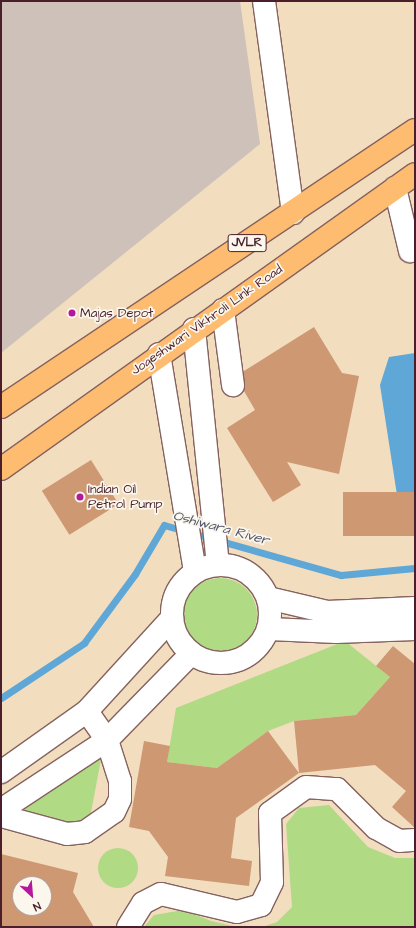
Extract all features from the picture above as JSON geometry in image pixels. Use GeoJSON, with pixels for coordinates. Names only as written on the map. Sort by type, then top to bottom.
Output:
{"type":"FeatureCollection","features":[{"type":"Feature","properties":{"kind":"main road","name":"JVLR"},"geometry":{"type":"LineString","coordinates":[[1,407],[415,130]]}},
{"type":"Feature","properties":{"kind":"main road","name":"Jogeshwari Vikhroli Link Road"},"geometry":{"type":"LineString","coordinates":[[1,469],[194,329],[415,174]]}},
{"type":"Feature","properties":{"kind":"street"},"geometry":{"type":"LineString","coordinates":[[264,1],[293,213]]}},
{"type":"Feature","properties":{"kind":"street"},"geometry":{"type":"LineString","coordinates":[[395,188],[410,251]]}},
{"type":"Feature","properties":{"kind":"street"},"geometry":{"type":"LineString","coordinates":[[222,310],[233,385]]}},
{"type":"Feature","properties":{"kind":"street"},"geometry":{"type":"LineString","coordinates":[[194,329],[215,524],[217,558]]}},
{"type":"Feature","properties":{"kind":"street"},"geometry":{"type":"LineString","coordinates":[[159,354],[194,563],[175,597],[172,618],[180,642],[191,654],[205,661],[236,661],[261,643],[268,629],[268,598],[251,575],[217,558],[194,563]]}},
{"type":"Feature","properties":{"kind":"street"},"geometry":{"type":"LineString","coordinates":[[268,598],[327,612],[415,616]]}},
{"type":"Feature","properties":{"kind":"street"},"geometry":{"type":"LineString","coordinates":[[268,629],[336,632],[415,616]]}},
{"type":"Feature","properties":{"kind":"street"},"geometry":{"type":"LineString","coordinates":[[1,772],[87,711],[172,618]]}},
{"type":"Feature","properties":{"kind":"street"},"geometry":{"type":"LineString","coordinates":[[1,810],[107,740],[191,654]]}},
{"type":"Feature","properties":{"kind":"street"},"geometry":{"type":"LineString","coordinates":[[1,816],[67,834],[85,832],[102,823],[120,799],[120,781],[107,740],[87,711]]}},
{"type":"Feature","properties":{"kind":"street"},"geometry":{"type":"LineString","coordinates":[[128,927],[143,903],[161,894],[237,912],[261,905],[272,882],[270,813],[306,787],[337,789],[376,828],[399,841],[415,840]]}},
{"type":"Feature","properties":{"kind":"shaded area"},"geometry":{"type":"Polygon","coordinates":[[[1,1],[240,1],[260,144],[1,353],[1,1]]]}},
{"type":"Feature","properties":{"kind":"green space"},"geometry":{"type":"Polygon","coordinates":[[[213,578],[227,578],[241,584],[251,594],[257,608],[255,629],[251,636],[241,646],[227,652],[213,652],[199,646],[189,636],[183,622],[183,608],[189,594],[199,584],[213,578]]]}},
{"type":"Feature","properties":{"kind":"green space"},"geometry":{"type":"Polygon","coordinates":[[[345,641],[390,677],[356,715],[294,721],[268,731],[217,768],[167,762],[176,708],[345,641]]]}},
{"type":"Feature","properties":{"kind":"green space"},"geometry":{"type":"Polygon","coordinates":[[[102,754],[90,818],[70,825],[19,812],[102,754]]]}},
{"type":"Feature","properties":{"kind":"green space"},"geometry":{"type":"Polygon","coordinates":[[[329,805],[368,847],[395,858],[415,858],[415,927],[262,927],[277,922],[292,907],[286,824],[299,808],[329,805]]]}},
{"type":"Feature","properties":{"kind":"green space"},"geometry":{"type":"Polygon","coordinates":[[[118,848],[132,854],[138,868],[132,882],[118,888],[104,882],[98,868],[104,854],[118,848]]]}},
{"type":"Feature","properties":{"kind":"green space"},"geometry":{"type":"Polygon","coordinates":[[[183,910],[211,921],[237,927],[144,927],[154,915],[183,910]]]}},
{"type":"Feature","properties":{"kind":"water"},"geometry":{"type":"Polygon","coordinates":[[[415,353],[415,492],[397,495],[380,385],[389,357],[415,353]]]}},
{"type":"Feature","properties":{"kind":"building"},"geometry":{"type":"Polygon","coordinates":[[[314,327],[342,373],[359,376],[339,474],[287,462],[301,485],[273,502],[227,428],[255,410],[244,391],[244,371],[314,327]]]}},
{"type":"Feature","properties":{"kind":"building","name":"Indian Oil Petrol Pump"},"geometry":{"type":"Polygon","coordinates":[[[91,460],[119,504],[69,535],[42,491],[91,460]]]}},
{"type":"Feature","properties":{"kind":"building"},"geometry":{"type":"Polygon","coordinates":[[[343,492],[415,492],[415,536],[343,536],[343,492]]]}},
{"type":"Feature","properties":{"kind":"building"},"geometry":{"type":"Polygon","coordinates":[[[393,646],[415,664],[415,828],[392,807],[406,791],[375,765],[299,773],[294,721],[356,715],[390,677],[376,666],[393,646]]]}},
{"type":"Feature","properties":{"kind":"building"},"geometry":{"type":"Polygon","coordinates":[[[268,731],[299,773],[236,818],[231,858],[252,861],[249,886],[165,876],[168,857],[149,831],[129,827],[144,741],[170,746],[167,762],[217,768],[268,731]]]}},
{"type":"Feature","properties":{"kind":"building"},"geometry":{"type":"Polygon","coordinates":[[[1,854],[78,873],[73,892],[94,927],[1,927],[1,854]]]}},
{"type":"Feature","properties":{"kind":"waterway","name":"Oshiwara River"},"geometry":{"type":"LineString","coordinates":[[1,698],[84,643],[135,574],[164,525],[341,575],[415,568]]}},
{"type":"Feature","properties":{"kind":"place","name":"Majas Depot"},"geometry":{"type":"Point","coordinates":[72,313]}},
{"type":"Feature","properties":{"kind":"place","name":"Indian Oil Petrol Pump"},"geometry":{"type":"Point","coordinates":[80,497]}}]}
